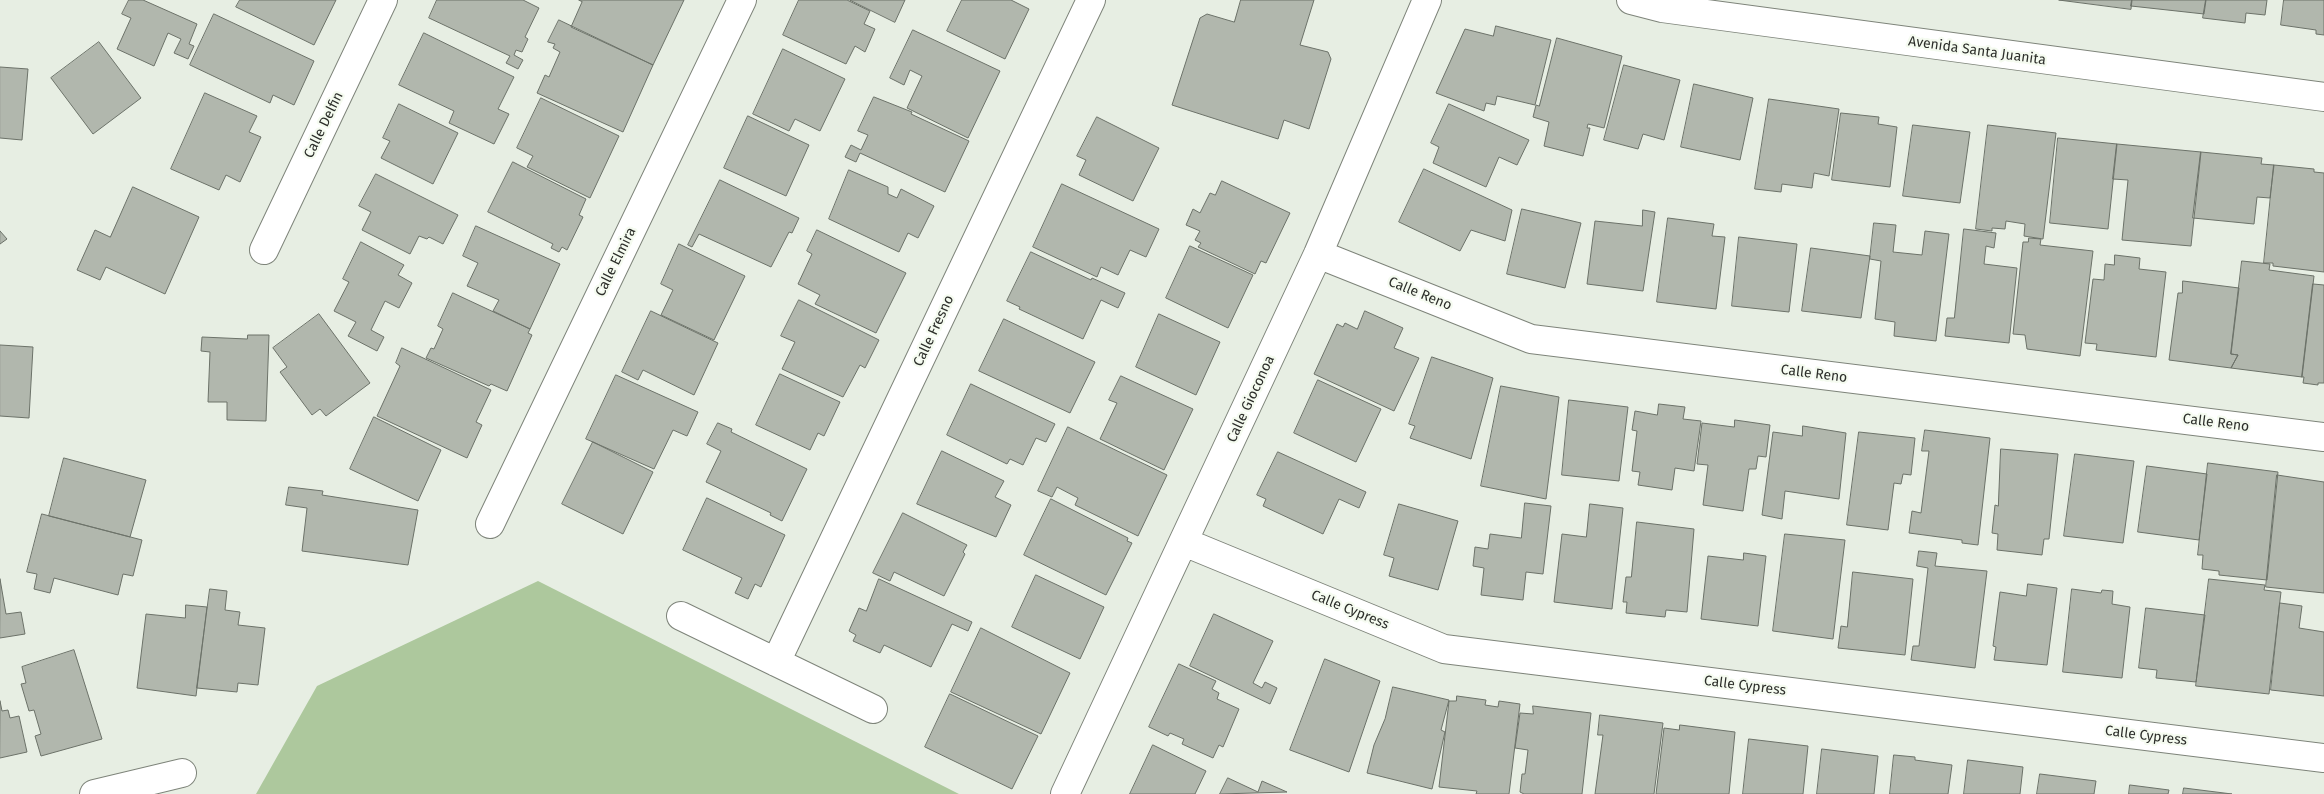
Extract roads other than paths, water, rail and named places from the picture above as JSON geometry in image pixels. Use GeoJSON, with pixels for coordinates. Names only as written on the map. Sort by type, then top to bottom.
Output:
{"type":"FeatureCollection","features":[{"type":"Feature","properties":{"kind":"street","name":"Calle Delfin"},"geometry":{"type":"LineString","coordinates":[[264,250],[383,0]]}},
{"type":"Feature","properties":{"kind":"street","name":"Calle Elmira"},"geometry":{"type":"LineString","coordinates":[[490,524],[742,0]]}},
{"type":"Feature","properties":{"kind":"street","name":"Calle Fresno"},"geometry":{"type":"LineString","coordinates":[[776,662],[1091,0]]}},
{"type":"Feature","properties":{"kind":"street","name":"Calle Gioconoa"},"geometry":{"type":"LineString","coordinates":[[1065,794],[1318,254],[1427,0]]}},
{"type":"Feature","properties":{"kind":"street","name":"Avenida Santa Juanita"},"geometry":{"type":"LineString","coordinates":[[1632,0],[2324,97]]}},
{"type":"Feature","properties":{"kind":"street","name":"Calle Reno"},"geometry":{"type":"LineString","coordinates":[[1318,254],[1531,339],[2324,437]]}},
{"type":"Feature","properties":{"kind":"street","name":"Calle Cypress"},"geometry":{"type":"LineString","coordinates":[[1184,542],[1444,649],[2324,758]]}},
{"type":"Feature","properties":{"kind":"street"},"geometry":{"type":"LineString","coordinates":[[681,616],[873,709]]}},
{"type":"Feature","properties":{"kind":"street"},"geometry":{"type":"LineString","coordinates":[[94,794],[182,773]]}}]}
